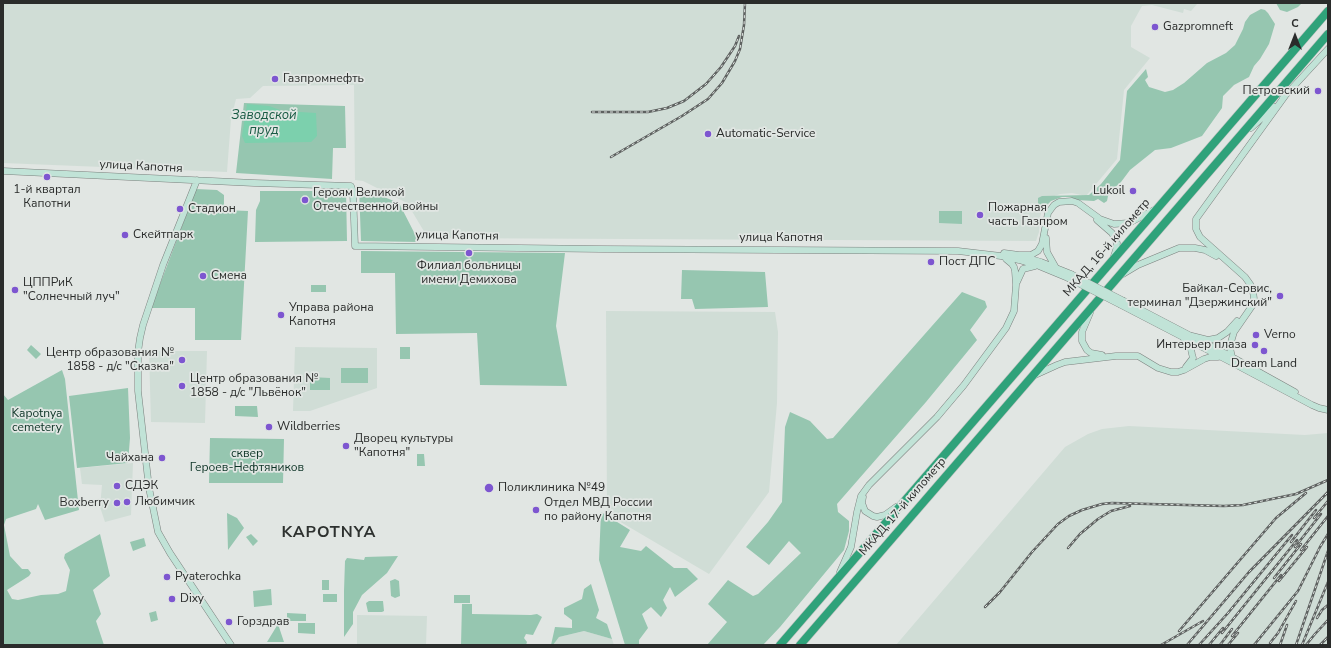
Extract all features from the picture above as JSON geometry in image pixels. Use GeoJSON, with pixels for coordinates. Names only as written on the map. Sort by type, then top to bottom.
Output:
{"type":"FeatureCollection","features":[{"type":"Feature","properties":{"kind":"highway","name":"МКАД, 16-й километр"},"geometry":{"type":"LineString","coordinates":[[904,502],[1328,11]]}},
{"type":"Feature","properties":{"kind":"highway"},"geometry":{"type":"LineString","coordinates":[[1025,384],[1328,34]]}},
{"type":"Feature","properties":{"kind":"highway","name":"МКАД, 17-й километр"},"geometry":{"type":"LineString","coordinates":[[800,645],[1025,384]]}},
{"type":"Feature","properties":{"kind":"highway","name":"МКАД, 17-й километр"},"geometry":{"type":"LineString","coordinates":[[780,645],[904,502]]}},
{"type":"Feature","properties":{"kind":"main road"},"geometry":{"type":"LineString","coordinates":[[1226,152],[1285,96],[1328,49]]}},
{"type":"Feature","properties":{"kind":"main road"},"geometry":{"type":"LineString","coordinates":[[1231,359],[1230,348],[1234,332],[1252,306],[1254,299],[1253,291],[1245,277],[1200,237],[1196,229],[1196,219],[1285,96]]}},
{"type":"Feature","properties":{"kind":"main road","name":"улица Капотня"},"geometry":{"type":"LineString","coordinates":[[3,171],[272,184],[351,186],[353,192],[355,246],[967,251]]}},
{"type":"Feature","properties":{"kind":"main road"},"geometry":{"type":"LineString","coordinates":[[197,180],[163,265],[143,325],[138,352],[138,391],[149,488],[158,532],[174,559],[232,645]]}},
{"type":"Feature","properties":{"kind":"main road"},"geometry":{"type":"LineString","coordinates":[[967,251],[982,250],[1019,255],[1031,255],[1038,251],[1042,244],[1048,213],[1054,204],[1060,202],[1072,201],[1078,203],[1100,219],[1114,224],[1122,224],[1137,220],[1158,208]]}},
{"type":"Feature","properties":{"kind":"main road"},"geometry":{"type":"LineString","coordinates":[[1056,268],[1047,252],[1046,246],[1049,219],[1051,212],[1055,207],[1067,202],[1086,210],[1112,233],[1116,243],[1116,250],[1111,261]]}},
{"type":"Feature","properties":{"kind":"main road"},"geometry":{"type":"LineString","coordinates":[[1113,283],[1138,265],[1179,248],[1195,248],[1205,250],[1215,256],[1244,279],[1249,285],[1252,292],[1250,305],[1231,329],[1223,336],[1208,340],[1188,335]]}},
{"type":"Feature","properties":{"kind":"main road"},"geometry":{"type":"LineString","coordinates":[[967,251],[1001,256],[1069,276]]}},
{"type":"Feature","properties":{"kind":"main road"},"geometry":{"type":"LineString","coordinates":[[1019,255],[1056,268],[1069,276],[1188,335],[1327,410]]}},
{"type":"Feature","properties":{"kind":"main road"},"geometry":{"type":"LineString","coordinates":[[832,585],[843,566],[851,547],[859,500],[869,485],[938,417],[1000,338],[1006,328],[1014,311],[1016,285],[1014,267],[1008,260],[1001,256]]}},
{"type":"Feature","properties":{"kind":"main road"},"geometry":{"type":"LineString","coordinates":[[1016,285],[1023,269],[1032,266],[1039,266]]}},
{"type":"Feature","properties":{"kind":"main road"},"geometry":{"type":"LineString","coordinates":[[1123,303],[1180,336],[1231,359]]}},
{"type":"Feature","properties":{"kind":"main road"},"geometry":{"type":"LineString","coordinates":[[1094,304],[1084,326],[1081,337],[1083,345],[1091,353],[1097,355],[1141,354],[1170,371],[1176,371],[1187,366],[1192,358],[1190,345],[1180,336]]}},
{"type":"Feature","properties":{"kind":"main road"},"geometry":{"type":"LineString","coordinates":[[1025,384],[1036,374],[1065,362],[1116,356],[1138,356],[1158,368],[1171,372],[1178,372],[1210,357],[1216,356],[1231,359]]}},
{"type":"Feature","properties":{"kind":"main road"},"geometry":{"type":"LineString","coordinates":[[865,492],[862,503],[863,507],[865,511],[873,516],[877,517],[885,515],[904,502]]}},
{"type":"Feature","properties":{"kind":"shaded area"},"geometry":{"type":"Polygon","coordinates":[[[3,3],[1198,3],[1191,11],[1184,9],[1183,13],[1152,5],[1142,6],[1131,26],[1131,47],[1150,58],[1124,90],[1117,159],[1086,196],[1072,193],[1060,194],[1049,198],[1043,206],[1036,241],[428,238],[407,203],[363,181],[355,180],[354,85],[263,86],[250,98],[236,99],[231,119],[227,172],[3,163],[3,3]]]}},
{"type":"Feature","properties":{"kind":"shaded area"},"geometry":{"type":"Polygon","coordinates":[[[606,311],[775,312],[778,332],[777,403],[769,492],[709,574],[607,514],[606,311]]]}},
{"type":"Feature","properties":{"kind":"shaded area"},"geometry":{"type":"Polygon","coordinates":[[[295,347],[377,348],[377,388],[310,411],[293,411],[295,347]]]}},
{"type":"Feature","properties":{"kind":"shaded area"},"geometry":{"type":"Polygon","coordinates":[[[149,351],[207,351],[205,423],[151,422],[149,351]]]}},
{"type":"Feature","properties":{"kind":"shaded area"},"geometry":{"type":"Polygon","coordinates":[[[1129,426],[1305,435],[1328,433],[1328,645],[896,645],[1065,447],[1088,434],[1102,429],[1129,426]]]}},
{"type":"Feature","properties":{"kind":"shaded area"},"geometry":{"type":"Polygon","coordinates":[[[133,463],[131,515],[105,522],[100,507],[102,485],[82,484],[80,468],[133,463]]]}},
{"type":"Feature","properties":{"kind":"shaded area"},"geometry":{"type":"Polygon","coordinates":[[[357,615],[427,616],[426,645],[357,645],[357,615]]]}},
{"type":"Feature","properties":{"kind":"shaded area"},"geometry":{"type":"Polygon","coordinates":[[[584,631],[612,639],[614,645],[553,645],[559,637],[584,631]]]}},
{"type":"Feature","properties":{"kind":"green space"},"geometry":{"type":"Polygon","coordinates":[[[1276,3],[1302,3],[1298,7],[1287,12],[1280,10],[1276,3]]]}},
{"type":"Feature","properties":{"kind":"green space"},"geometry":{"type":"Polygon","coordinates":[[[1261,9],[1268,13],[1275,24],[1269,44],[1254,66],[1249,77],[1234,85],[1223,96],[1222,108],[1202,136],[1171,148],[1155,150],[1130,170],[1121,182],[1113,189],[1108,196],[1107,201],[1104,203],[1098,199],[1094,201],[1062,197],[1051,201],[1045,207],[1038,206],[1038,198],[1042,196],[1089,195],[1101,184],[1120,160],[1127,91],[1146,69],[1148,77],[1145,80],[1149,87],[1165,92],[1173,90],[1184,83],[1207,63],[1226,53],[1235,45],[1245,22],[1250,15],[1261,9]]]}},
{"type":"Feature","properties":{"kind":"green space"},"geometry":{"type":"Polygon","coordinates":[[[244,103],[345,106],[346,148],[333,148],[332,179],[236,173],[244,103]]]}},
{"type":"Feature","properties":{"kind":"green space"},"geometry":{"type":"Polygon","coordinates":[[[359,187],[399,203],[419,242],[361,241],[359,187]]]}},
{"type":"Feature","properties":{"kind":"green space","name":"Смена"},"geometry":{"type":"Polygon","coordinates":[[[196,189],[217,190],[224,195],[224,210],[248,211],[241,340],[195,340],[195,308],[151,308],[196,189]]]}},
{"type":"Feature","properties":{"kind":"green space"},"geometry":{"type":"Polygon","coordinates":[[[260,191],[346,191],[347,241],[255,242],[256,210],[260,201],[260,191]]]}},
{"type":"Feature","properties":{"kind":"green space"},"geometry":{"type":"Polygon","coordinates":[[[939,211],[962,211],[962,224],[939,223],[939,211]]]}},
{"type":"Feature","properties":{"kind":"green space"},"geometry":{"type":"Polygon","coordinates":[[[361,251],[565,253],[556,326],[567,386],[480,385],[477,333],[396,334],[395,273],[361,273],[361,251]]]}},
{"type":"Feature","properties":{"kind":"green space"},"geometry":{"type":"Polygon","coordinates":[[[682,270],[765,272],[768,307],[695,309],[692,299],[681,299],[682,270]]]}},
{"type":"Feature","properties":{"kind":"green space"},"geometry":{"type":"Polygon","coordinates":[[[311,285],[326,285],[326,292],[311,292],[311,285]]]}},
{"type":"Feature","properties":{"kind":"green space"},"geometry":{"type":"Polygon","coordinates":[[[962,292],[985,301],[987,307],[970,330],[977,340],[926,402],[837,504],[838,512],[849,521],[849,531],[844,550],[780,627],[763,645],[707,645],[727,622],[708,604],[728,580],[753,596],[758,594],[801,553],[789,541],[769,565],[746,547],[768,522],[782,502],[785,427],[790,412],[810,421],[827,439],[833,438],[962,292]]]}},
{"type":"Feature","properties":{"kind":"green space"},"geometry":{"type":"Polygon","coordinates":[[[31,345],[41,354],[36,359],[27,350],[31,345]]]}},
{"type":"Feature","properties":{"kind":"green space"},"geometry":{"type":"Polygon","coordinates":[[[400,347],[410,347],[410,359],[400,359],[400,347]]]}},
{"type":"Feature","properties":{"kind":"green space"},"geometry":{"type":"Polygon","coordinates":[[[341,368],[368,368],[368,383],[341,383],[341,368]]]}},
{"type":"Feature","properties":{"kind":"green space","name":"Kapotnya cemetery"},"geometry":{"type":"Polygon","coordinates":[[[62,370],[65,379],[79,510],[45,520],[38,504],[36,509],[6,519],[4,525],[10,556],[22,569],[28,569],[31,573],[29,576],[7,590],[12,599],[18,600],[41,595],[58,594],[66,591],[70,570],[64,558],[65,554],[100,534],[110,576],[93,590],[101,614],[96,621],[104,645],[3,645],[3,394],[8,400],[62,370]]]}},
{"type":"Feature","properties":{"kind":"green space"},"geometry":{"type":"Polygon","coordinates":[[[310,377],[330,378],[330,390],[310,390],[310,377]]]}},
{"type":"Feature","properties":{"kind":"green space"},"geometry":{"type":"Polygon","coordinates":[[[128,388],[130,438],[128,463],[77,468],[69,396],[128,388]]]}},
{"type":"Feature","properties":{"kind":"green space"},"geometry":{"type":"Polygon","coordinates":[[[235,406],[257,406],[258,417],[235,416],[235,406]]]}},
{"type":"Feature","properties":{"kind":"green space","name":"сквер Героев-Нефтяников"},"geometry":{"type":"Polygon","coordinates":[[[210,438],[284,439],[283,483],[209,483],[210,438]]]}},
{"type":"Feature","properties":{"kind":"green space"},"geometry":{"type":"Polygon","coordinates":[[[417,454],[424,454],[425,466],[417,466],[417,454]]]}},
{"type":"Feature","properties":{"kind":"green space"},"geometry":{"type":"Polygon","coordinates":[[[601,512],[630,530],[620,547],[641,551],[646,546],[674,568],[687,568],[698,579],[675,597],[670,587],[663,600],[667,608],[661,617],[651,607],[642,614],[648,628],[639,640],[639,645],[625,645],[599,560],[601,512]]]}},
{"type":"Feature","properties":{"kind":"green space"},"geometry":{"type":"Polygon","coordinates":[[[227,513],[237,518],[244,528],[228,550],[227,513]]]}},
{"type":"Feature","properties":{"kind":"green space"},"geometry":{"type":"Polygon","coordinates":[[[251,534],[258,541],[253,546],[246,537],[251,534]]]}},
{"type":"Feature","properties":{"kind":"green space"},"geometry":{"type":"Polygon","coordinates":[[[144,538],[146,546],[133,551],[130,542],[144,538]]]}},
{"type":"Feature","properties":{"kind":"green space"},"geometry":{"type":"Polygon","coordinates":[[[398,556],[387,573],[362,595],[353,612],[353,624],[344,637],[345,561],[347,558],[364,560],[365,557],[398,556]]]}},
{"type":"Feature","properties":{"kind":"green space"},"geometry":{"type":"Polygon","coordinates":[[[395,579],[399,581],[400,596],[395,598],[391,596],[390,581],[395,579]]]}},
{"type":"Feature","properties":{"kind":"green space"},"geometry":{"type":"Polygon","coordinates":[[[322,580],[329,580],[329,590],[322,590],[322,580]]]}},
{"type":"Feature","properties":{"kind":"green space"},"geometry":{"type":"Polygon","coordinates":[[[591,584],[599,610],[596,618],[607,624],[612,639],[584,631],[559,637],[553,645],[551,645],[555,627],[572,628],[572,620],[564,614],[564,608],[582,599],[584,589],[591,584]]]}},
{"type":"Feature","properties":{"kind":"green space"},"geometry":{"type":"Polygon","coordinates":[[[271,589],[272,605],[254,607],[253,591],[271,589]]]}},
{"type":"Feature","properties":{"kind":"green space"},"geometry":{"type":"Polygon","coordinates":[[[323,594],[337,594],[337,602],[323,602],[323,594]]]}},
{"type":"Feature","properties":{"kind":"green space"},"geometry":{"type":"Polygon","coordinates":[[[454,595],[470,595],[470,603],[454,603],[454,595]]]}},
{"type":"Feature","properties":{"kind":"green space"},"geometry":{"type":"Polygon","coordinates":[[[369,601],[383,601],[384,611],[368,612],[366,603],[369,601]]]}},
{"type":"Feature","properties":{"kind":"green space"},"geometry":{"type":"Polygon","coordinates":[[[462,604],[472,604],[472,614],[537,614],[542,617],[533,635],[526,634],[524,638],[527,642],[526,645],[461,645],[462,604]]]}},
{"type":"Feature","properties":{"kind":"green space"},"geometry":{"type":"Polygon","coordinates":[[[156,611],[158,620],[151,622],[149,613],[156,611]]]}},
{"type":"Feature","properties":{"kind":"green space"},"geometry":{"type":"Polygon","coordinates":[[[287,613],[306,614],[306,621],[287,621],[287,613]]]}},
{"type":"Feature","properties":{"kind":"green space"},"geometry":{"type":"Polygon","coordinates":[[[298,623],[315,623],[315,634],[298,633],[298,623]]]}},
{"type":"Feature","properties":{"kind":"green space"},"geometry":{"type":"Polygon","coordinates":[[[278,624],[284,642],[267,642],[278,624]]]}},
{"type":"Feature","properties":{"kind":"water","name":"Заводской пруд"},"geometry":{"type":"Polygon","coordinates":[[[247,104],[269,106],[283,111],[316,113],[317,136],[311,142],[245,143],[242,136],[247,104]]]}},
{"type":"Feature","properties":{"kind":"railway"},"geometry":{"type":"LineString","coordinates":[[611,157],[682,116],[708,99],[722,83],[740,49],[744,25],[745,3]]}},
{"type":"Feature","properties":{"kind":"railway"},"geometry":{"type":"LineString","coordinates":[[592,112],[648,112],[667,108],[684,101],[706,84],[721,67],[735,46],[739,36]]}},
{"type":"Feature","properties":{"kind":"railway"},"geometry":{"type":"LineString","coordinates":[[985,607],[1000,592],[1032,552],[1058,524],[1069,516],[1082,510],[1102,504],[1112,503],[1224,506],[1243,505],[1296,494],[1328,480]]}},
{"type":"Feature","properties":{"kind":"railway"},"geometry":{"type":"LineString","coordinates":[[1187,645],[1249,572],[1328,492]]}},
{"type":"Feature","properties":{"kind":"railway"},"geometry":{"type":"LineString","coordinates":[[1179,631],[1276,518],[1306,493]]}},
{"type":"Feature","properties":{"kind":"railway"},"geometry":{"type":"LineString","coordinates":[[1314,518],[1328,501]]}},
{"type":"Feature","properties":{"kind":"railway"},"geometry":{"type":"LineString","coordinates":[[1068,548],[1080,534],[1098,519],[1111,511],[1130,506]]}},
{"type":"Feature","properties":{"kind":"railway"},"geometry":{"type":"LineString","coordinates":[[1291,542],[1316,510]]}},
{"type":"Feature","properties":{"kind":"railway"},"geometry":{"type":"LineString","coordinates":[[1295,547],[1321,514]]}},
{"type":"Feature","properties":{"kind":"railway"},"geometry":{"type":"LineString","coordinates":[[1301,550],[1328,516]]}},
{"type":"Feature","properties":{"kind":"railway"},"geometry":{"type":"LineString","coordinates":[[1254,645],[1298,591],[1328,534]]}},
{"type":"Feature","properties":{"kind":"railway"},"geometry":{"type":"LineString","coordinates":[[1199,645],[1228,613],[1292,535]]}},
{"type":"Feature","properties":{"kind":"railway"},"geometry":{"type":"LineString","coordinates":[[1222,633],[1297,540]]}},
{"type":"Feature","properties":{"kind":"railway"},"geometry":{"type":"LineString","coordinates":[[1274,578],[1301,544]]}},
{"type":"Feature","properties":{"kind":"railway"},"geometry":{"type":"LineString","coordinates":[[1279,581],[1307,547]]}},
{"type":"Feature","properties":{"kind":"railway"},"geometry":{"type":"LineString","coordinates":[[1296,645],[1328,551]]}},
{"type":"Feature","properties":{"kind":"railway"},"geometry":{"type":"LineString","coordinates":[[1232,636],[1281,575]]}},
{"type":"Feature","properties":{"kind":"railway"},"geometry":{"type":"LineString","coordinates":[[1302,645],[1328,582]]}},
{"type":"Feature","properties":{"kind":"railway"},"geometry":{"type":"LineString","coordinates":[[1270,643],[1278,633],[1296,601]]}},
{"type":"Feature","properties":{"kind":"railway"},"geometry":{"type":"LineString","coordinates":[[1317,618],[1322,610],[1328,605]]}},
{"type":"Feature","properties":{"kind":"railway"},"geometry":{"type":"LineString","coordinates":[[1306,645],[1328,620]]}},
{"type":"Feature","properties":{"kind":"railway"},"geometry":{"type":"LineString","coordinates":[[1161,645],[1203,621]]}},
{"type":"Feature","properties":{"kind":"railway"},"geometry":{"type":"LineString","coordinates":[[1280,645],[1287,625]]}},
{"type":"Feature","properties":{"kind":"railway"},"geometry":{"type":"LineString","coordinates":[[1209,645],[1223,628]]}},
{"type":"Feature","properties":{"kind":"railway"},"geometry":{"type":"LineString","coordinates":[[1220,645],[1232,629]]}},
{"type":"Feature","properties":{"kind":"railway"},"geometry":{"type":"LineString","coordinates":[[1228,645],[1238,633]]}},
{"type":"Feature","properties":{"kind":"railway"},"geometry":{"type":"LineString","coordinates":[[1320,645],[1328,637]]}},
{"type":"Feature","properties":{"kind":"place","name":"Gazpromneft"},"geometry":{"type":"Point","coordinates":[1155,27]}},
{"type":"Feature","properties":{"kind":"place","name":"Газпромнефть"},"geometry":{"type":"Point","coordinates":[275,79]}},
{"type":"Feature","properties":{"kind":"place","name":"Петровский"},"geometry":{"type":"Point","coordinates":[1318,91]}},
{"type":"Feature","properties":{"kind":"place","name":"Automatic-Service"},"geometry":{"type":"Point","coordinates":[708,134]}},
{"type":"Feature","properties":{"kind":"place","name":"1-й квартал Капотни"},"geometry":{"type":"Point","coordinates":[47,177]}},
{"type":"Feature","properties":{"kind":"place","name":"Lukoil"},"geometry":{"type":"Point","coordinates":[1133,191]}},
{"type":"Feature","properties":{"kind":"place","name":"Героям Великой Отечественной войны"},"geometry":{"type":"Point","coordinates":[305,200]}},
{"type":"Feature","properties":{"kind":"place","name":"Стадион"},"geometry":{"type":"Point","coordinates":[180,209]}},
{"type":"Feature","properties":{"kind":"place","name":"Пожарная часть Газпром"},"geometry":{"type":"Point","coordinates":[980,215]}},
{"type":"Feature","properties":{"kind":"place","name":"Скейтпарк"},"geometry":{"type":"Point","coordinates":[125,235]}},
{"type":"Feature","properties":{"kind":"place","name":"Филиал больницы имени Демихова"},"geometry":{"type":"Point","coordinates":[469,253]}},
{"type":"Feature","properties":{"kind":"place","name":"Пост ДПС"},"geometry":{"type":"Point","coordinates":[931,262]}},
{"type":"Feature","properties":{"kind":"place","name":"Смена"},"geometry":{"type":"Point","coordinates":[203,276]}},
{"type":"Feature","properties":{"kind":"place","name":"ЦППРиК \"Солнечный луч\""},"geometry":{"type":"Point","coordinates":[15,290]}},
{"type":"Feature","properties":{"kind":"place","name":"Байкал-Сервис, терминал \"Дзержинский\""},"geometry":{"type":"Point","coordinates":[1280,296]}},
{"type":"Feature","properties":{"kind":"place","name":"Управа района Капотня"},"geometry":{"type":"Point","coordinates":[281,315]}},
{"type":"Feature","properties":{"kind":"place","name":"Verno"},"geometry":{"type":"Point","coordinates":[1256,335]}},
{"type":"Feature","properties":{"kind":"place","name":"Интерьер плаза"},"geometry":{"type":"Point","coordinates":[1255,345]}},
{"type":"Feature","properties":{"kind":"place","name":"Dream Land"},"geometry":{"type":"Point","coordinates":[1264,351]}},
{"type":"Feature","properties":{"kind":"place","name":"Центр образования № 1858 - д/с \"Сказка\""},"geometry":{"type":"Point","coordinates":[182,360]}},
{"type":"Feature","properties":{"kind":"place","name":"Центр образования № 1858 - д/с \"Львёнок\""},"geometry":{"type":"Point","coordinates":[182,386]}},
{"type":"Feature","properties":{"kind":"place","name":"Wildberries"},"geometry":{"type":"Point","coordinates":[269,427]}},
{"type":"Feature","properties":{"kind":"place","name":"Дворец культуры \"Капотня\""},"geometry":{"type":"Point","coordinates":[346,446]}},
{"type":"Feature","properties":{"kind":"place","name":"Чайхана"},"geometry":{"type":"Point","coordinates":[162,458]}},
{"type":"Feature","properties":{"kind":"place","name":"СДЭК"},"geometry":{"type":"Point","coordinates":[117,486]}},
{"type":"Feature","properties":{"kind":"place","name":"Поликлиника №49"},"geometry":{"type":"Point","coordinates":[489,488]}},
{"type":"Feature","properties":{"kind":"place","name":"Любимчик"},"geometry":{"type":"Point","coordinates":[127,502]}},
{"type":"Feature","properties":{"kind":"place","name":"Boxberry"},"geometry":{"type":"Point","coordinates":[117,503]}},
{"type":"Feature","properties":{"kind":"place","name":"Отдел МВД России по району Капотня"},"geometry":{"type":"Point","coordinates":[536,510]}},
{"type":"Feature","properties":{"kind":"place","name":"Pyaterochka"},"geometry":{"type":"Point","coordinates":[167,577]}},
{"type":"Feature","properties":{"kind":"place","name":"Dixy"},"geometry":{"type":"Point","coordinates":[172,599]}},
{"type":"Feature","properties":{"kind":"place","name":"Горздрав"},"geometry":{"type":"Point","coordinates":[229,622]}},
{"type":"Feature","properties":{"kind":"district","name":"KAPOTNYA"},"geometry":{"type":"Point","coordinates":[329,533]}}]}
